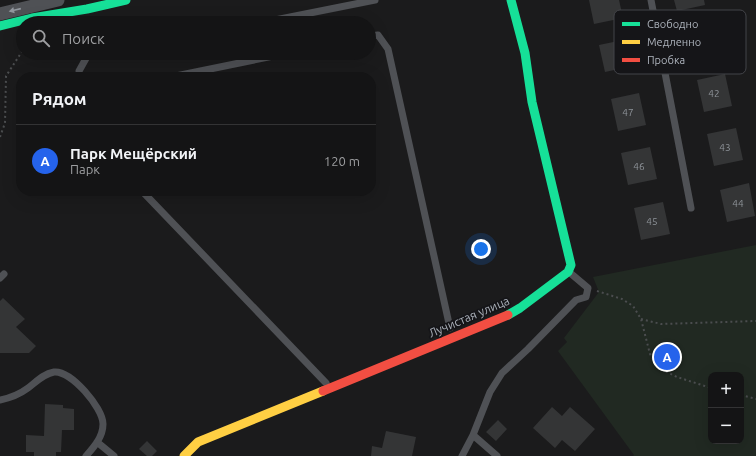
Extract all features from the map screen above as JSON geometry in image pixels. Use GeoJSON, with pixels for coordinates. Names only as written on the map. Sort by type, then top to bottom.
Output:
{"type":"FeatureCollection","features":[{"type":"Feature","properties":{"kind":"street"},"geometry":{"type":"LineString","coordinates":[[0,14],[59,0],[66,12]]}},
{"type":"Feature","properties":{"kind":"street"},"geometry":{"type":"LineString","coordinates":[[47,16],[126,0]]}},
{"type":"Feature","properties":{"kind":"street"},"geometry":{"type":"LineString","coordinates":[[511,0],[525,53],[532,102],[570,259],[571,265],[568,272]]}},
{"type":"Feature","properties":{"kind":"street"},"geometry":{"type":"LineString","coordinates":[[0,26],[16,23]]}},
{"type":"Feature","properties":{"kind":"street","name":"Лучистая улица"},"geometry":{"type":"LineString","coordinates":[[184,456],[198,442],[504,317],[520,308],[568,272]]}},
{"type":"Feature","properties":{"kind":"lane"},"geometry":{"type":"LineString","coordinates":[[295,16],[375,0]]}},
{"type":"Feature","properties":{"kind":"lane"},"geometry":{"type":"LineString","coordinates":[[651,0],[653,10]]}},
{"type":"Feature","properties":{"kind":"lane"},"geometry":{"type":"LineString","coordinates":[[376,35],[378,35],[388,49],[450,328]]}},
{"type":"Feature","properties":{"kind":"lane"},"geometry":{"type":"LineString","coordinates":[[79,72],[85,60]]}},
{"type":"Feature","properties":{"kind":"lane"},"geometry":{"type":"LineString","coordinates":[[195,72],[254,60]]}},
{"type":"Feature","properties":{"kind":"lane"},"geometry":{"type":"LineString","coordinates":[[665,74],[691,208]]}},
{"type":"Feature","properties":{"kind":"lane"},"geometry":{"type":"LineString","coordinates":[[147,196],[326,382]]}},
{"type":"Feature","properties":{"kind":"lane"},"geometry":{"type":"LineString","coordinates":[[462,456],[473,435],[490,392],[502,373],[576,300],[586,297],[588,288],[568,272]]}},
{"type":"Feature","properties":{"kind":"lane"},"geometry":{"type":"LineString","coordinates":[[0,400],[17,395],[44,375],[55,372],[63,373],[81,387],[92,400],[99,411],[103,424],[102,432],[97,442],[86,456]]}},
{"type":"Feature","properties":{"kind":"lane"},"geometry":{"type":"LineString","coordinates":[[473,435],[497,456]]}},
{"type":"Feature","properties":{"kind":"lane"},"geometry":{"type":"LineString","coordinates":[[97,442],[114,456]]}},
{"type":"Feature","properties":{"kind":"path"},"geometry":{"type":"LineString","coordinates":[[0,137],[5,124],[6,76],[16,60]]}},
{"type":"Feature","properties":{"kind":"path"},"geometry":{"type":"LineString","coordinates":[[588,288],[622,299],[633,306],[641,319],[650,354],[659,368],[677,377],[708,387]]}},
{"type":"Feature","properties":{"kind":"path"},"geometry":{"type":"LineString","coordinates":[[641,319],[662,324],[756,321]]}},
{"type":"Feature","properties":{"kind":"path"},"geometry":{"type":"LineString","coordinates":[[744,396],[756,398]]}},
{"type":"Feature","properties":{"kind":"shaded area"},"geometry":{"type":"Polygon","coordinates":[[[756,245],[756,456],[633,456],[634,455],[558,351],[567,342],[564,338],[599,292],[593,277],[756,245]]]}},
{"type":"Feature","properties":{"kind":"building"},"geometry":{"type":"Polygon","coordinates":[[[589,0],[619,0],[621,10],[614,10],[614,20],[594,24],[589,0]]]}},
{"type":"Feature","properties":{"kind":"building"},"geometry":{"type":"Polygon","coordinates":[[[674,0],[704,0],[705,5],[677,10],[674,0]]]}},
{"type":"Feature","properties":{"kind":"building"},"geometry":{"type":"Polygon","coordinates":[[[614,42],[614,70],[605,72],[599,45],[614,42]]]}},
{"type":"Feature","properties":{"kind":"building"},"geometry":{"type":"Polygon","coordinates":[[[725,74],[732,106],[704,112],[697,80],[725,74]]]}},
{"type":"Feature","properties":{"kind":"building"},"geometry":{"type":"Polygon","coordinates":[[[639,93],[646,125],[618,131],[611,99],[639,93]]]}},
{"type":"Feature","properties":{"kind":"building"},"geometry":{"type":"Polygon","coordinates":[[[736,128],[743,160],[714,166],[707,134],[736,128]]]}},
{"type":"Feature","properties":{"kind":"building"},"geometry":{"type":"Polygon","coordinates":[[[650,147],[657,179],[628,185],[621,153],[650,147]]]}},
{"type":"Feature","properties":{"kind":"building"},"geometry":{"type":"Polygon","coordinates":[[[749,183],[755,216],[727,222],[720,190],[749,183]]]}},
{"type":"Feature","properties":{"kind":"building"},"geometry":{"type":"Polygon","coordinates":[[[663,202],[670,234],[641,240],[634,208],[663,202]]]}},
{"type":"Feature","properties":{"kind":"building"},"geometry":{"type":"Polygon","coordinates":[[[3,298],[25,319],[16,327],[36,346],[29,353],[0,353],[0,301],[3,298]]]}},
{"type":"Feature","properties":{"kind":"building"},"geometry":{"type":"Polygon","coordinates":[[[45,404],[63,405],[63,408],[74,409],[74,430],[62,430],[61,452],[56,452],[56,456],[34,456],[34,452],[26,452],[26,435],[44,436],[45,404]]]}},
{"type":"Feature","properties":{"kind":"building"},"geometry":{"type":"Polygon","coordinates":[[[552,407],[562,416],[570,407],[595,429],[575,451],[562,440],[555,448],[533,428],[552,407]]]}},
{"type":"Feature","properties":{"kind":"building"},"geometry":{"type":"Polygon","coordinates":[[[498,420],[507,429],[496,441],[486,432],[498,420]]]}},
{"type":"Feature","properties":{"kind":"building"},"geometry":{"type":"Polygon","coordinates":[[[386,431],[416,437],[412,456],[371,456],[372,446],[382,448],[386,431]]]}},
{"type":"Feature","properties":{"kind":"building"},"geometry":{"type":"Polygon","coordinates":[[[147,441],[157,451],[152,456],[147,456],[139,449],[147,441]]]}},
{"type":"Feature","properties":{"kind":"traffic: fast"},"geometry":{"type":"LineString","coordinates":[[44,16],[87,9],[126,0]]}},
{"type":"Feature","properties":{"kind":"traffic: fast"},"geometry":{"type":"LineString","coordinates":[[508,315],[520,308],[568,272],[571,265],[532,102],[525,53],[511,0]]}},
{"type":"Feature","properties":{"kind":"traffic: fast"},"geometry":{"type":"LineString","coordinates":[[0,26],[16,22]]}},
{"type":"Feature","properties":{"kind":"traffic: slow"},"geometry":{"type":"LineString","coordinates":[[184,456],[198,442],[323,391]]}},
{"type":"Feature","properties":{"kind":"traffic: jam"},"geometry":{"type":"LineString","coordinates":[[323,391],[508,315]]}},
{"type":"Feature","properties":{"kind":"place","name":"Парк Мещёрский"},"geometry":{"type":"Point","coordinates":[667,357]}}]}
